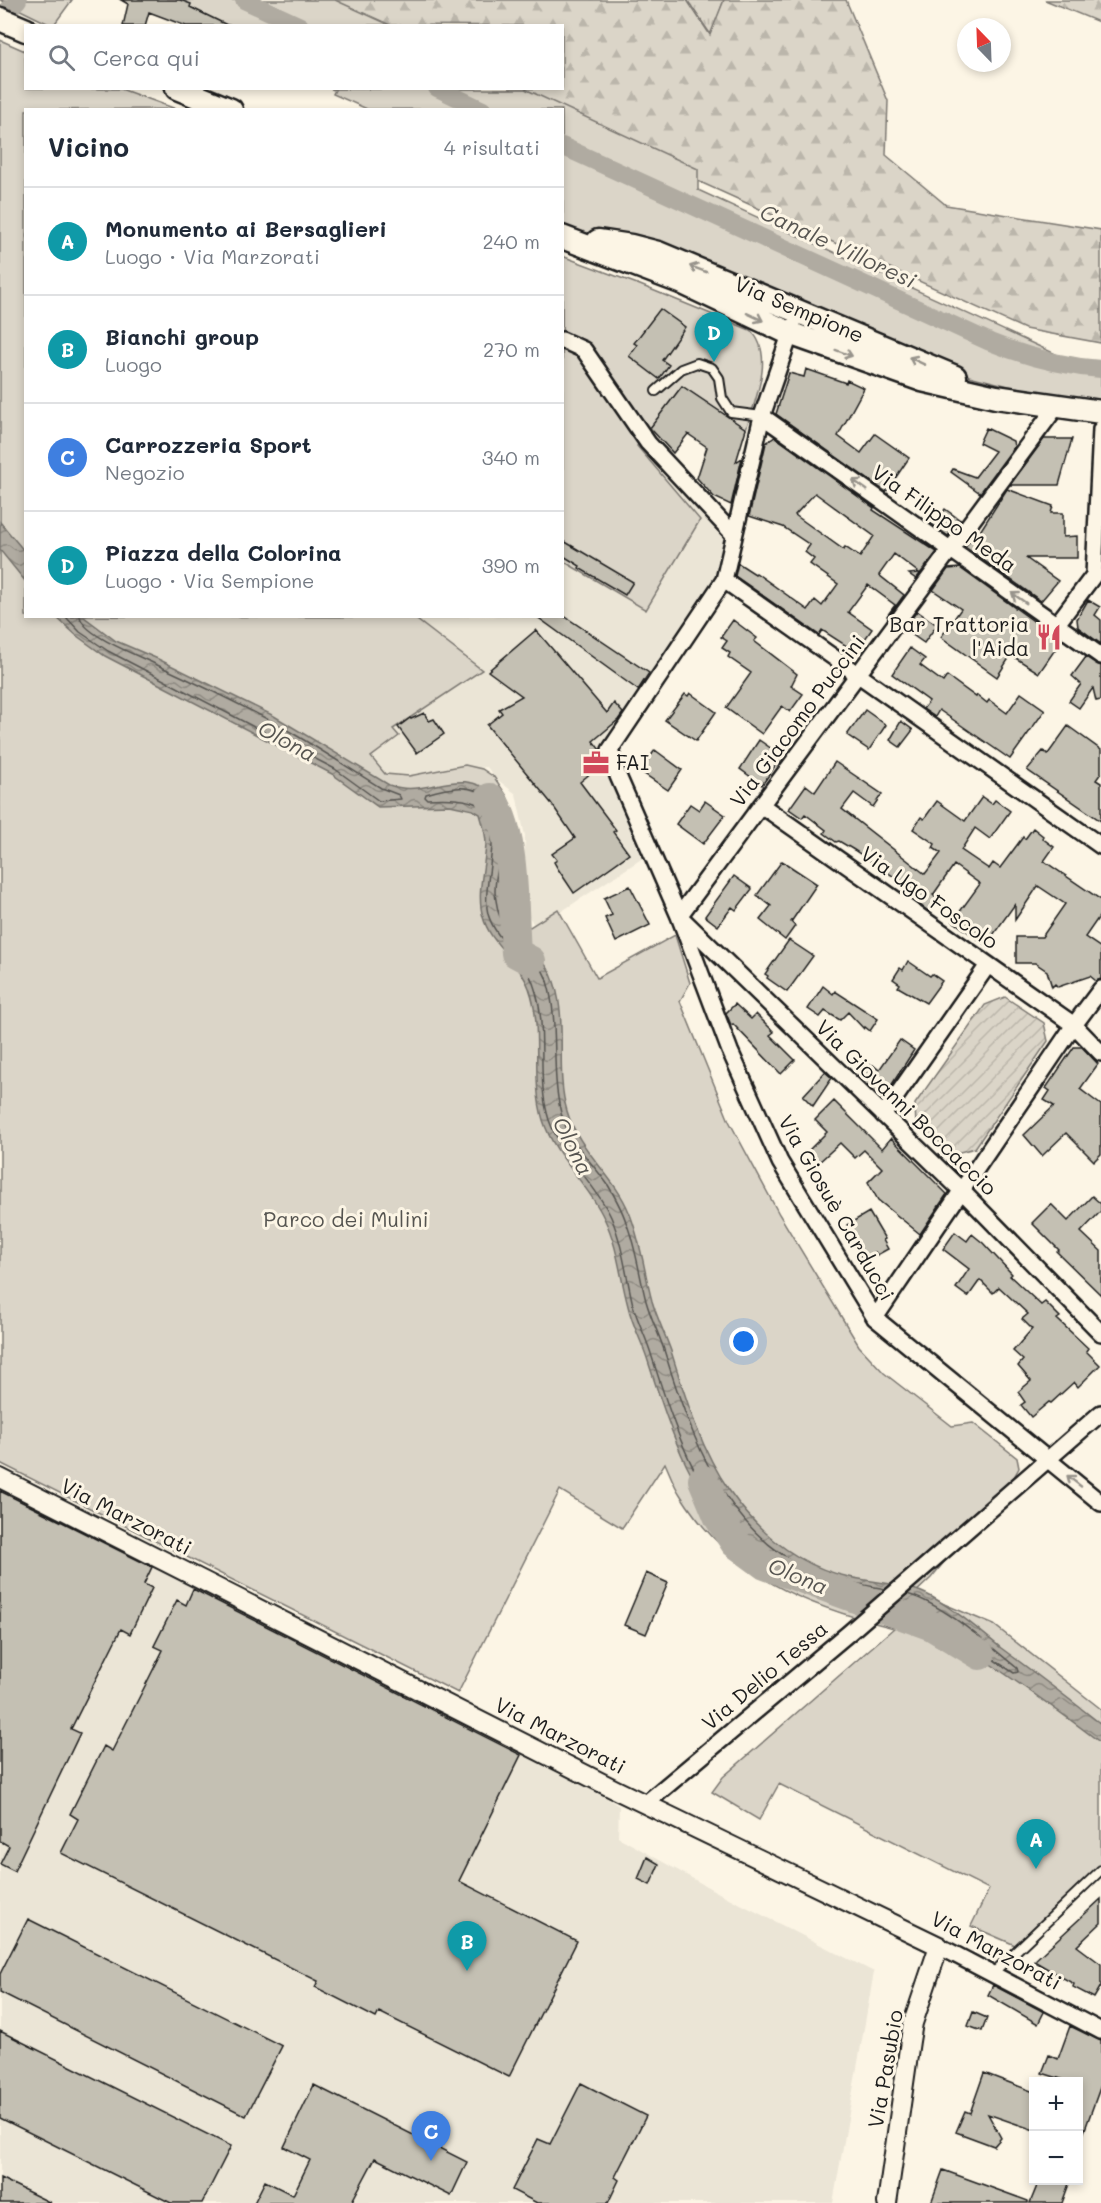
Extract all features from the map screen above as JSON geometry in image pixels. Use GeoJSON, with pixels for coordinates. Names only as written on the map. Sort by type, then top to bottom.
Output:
{"type":"FeatureCollection","features":[{"type":"Feature","properties":{"kind":"main road"},"geometry":{"type":"LineString","coordinates":[[0,19],[24,29]]}},
{"type":"Feature","properties":{"kind":"main road"},"geometry":{"type":"LineString","coordinates":[[182,90],[226,108]]}},
{"type":"Feature","properties":{"kind":"main road","name":"Via Sempione"},"geometry":{"type":"LineString","coordinates":[[564,236],[658,253],[962,380],[1031,402]]}},
{"type":"Feature","properties":{"kind":"main road","name":"Via Sempione"},"geometry":{"type":"LineString","coordinates":[[564,237],[683,283],[789,333],[922,380],[961,391],[1101,412]]}},
{"type":"Feature","properties":{"kind":"street"},"geometry":{"type":"LineString","coordinates":[[799,310],[789,333],[762,416],[724,580],[1101,846]]}},
{"type":"Feature","properties":{"kind":"street"},"geometry":{"type":"LineString","coordinates":[[564,341],[584,350],[648,443],[734,535]]}},
{"type":"Feature","properties":{"kind":"street","name":"Via Giacomo Puccini"},"geometry":{"type":"LineString","coordinates":[[679,916],[1056,407]]}},
{"type":"Feature","properties":{"kind":"street","name":"Via Filippo Meda"},"geometry":{"type":"LineString","coordinates":[[762,416],[1101,656]]}},
{"type":"Feature","properties":{"kind":"street"},"geometry":{"type":"LineString","coordinates":[[1057,624],[1097,575],[1101,429]]}},
{"type":"Feature","properties":{"kind":"street","name":"Via Giosuè Carducci"},"geometry":{"type":"LineString","coordinates":[[724,580],[610,750],[618,776],[679,916],[730,1052],[780,1162],[875,1318],[1101,1503]]}},
{"type":"Feature","properties":{"kind":"street","name":"Via Ugo Foscolo"},"geometry":{"type":"LineString","coordinates":[[761,805],[1074,1025],[1101,1053]]}},
{"type":"Feature","properties":{"kind":"street","name":"Via Giovanni Boccaccio"},"geometry":{"type":"LineString","coordinates":[[679,916],[962,1191],[1101,1333]]}},
{"type":"Feature","properties":{"kind":"street"},"geometry":{"type":"LineString","coordinates":[[883,1115],[988,965]]}},
{"type":"Feature","properties":{"kind":"street"},"geometry":{"type":"LineString","coordinates":[[875,1318],[1101,988]]}},
{"type":"Feature","properties":{"kind":"street","name":"Via Delio Tessa"},"geometry":{"type":"LineString","coordinates":[[645,1804],[850,1632],[1101,1413]]}},
{"type":"Feature","properties":{"kind":"street","name":"Via Marzorati"},"geometry":{"type":"LineString","coordinates":[[0,1478],[645,1804],[939,1946],[1101,2031]]}},
{"type":"Feature","properties":{"kind":"street","name":"Via Pasubio"},"geometry":{"type":"LineString","coordinates":[[887,2203],[910,2041],[939,1946]]}},
{"type":"Feature","properties":{"kind":"lane"},"geometry":{"type":"LineString","coordinates":[[656,391],[681,369],[697,363],[711,368],[719,378],[722,398],[731,412],[762,416]]}},
{"type":"Feature","properties":{"kind":"lane"},"geometry":{"type":"LineString","coordinates":[[992,1974],[1101,1870]]}},
{"type":"Feature","properties":{"kind":"shaded area"},"geometry":{"type":"Polygon","coordinates":[[[564,351],[630,439],[729,545],[721,580],[608,750],[649,854],[536,928],[523,907],[525,836],[516,794],[494,777],[487,767],[393,779],[379,776],[363,759],[403,618],[564,618],[564,351]]]}},
{"type":"Feature","properties":{"kind":"shaded area"},"geometry":{"type":"Polygon","coordinates":[[[0,1483],[525,1746],[619,1806],[618,1837],[715,1891],[874,1972],[833,2203],[0,2203],[0,1483]]]}},
{"type":"Feature","properties":{"kind":"green space"},"geometry":{"type":"Polygon","coordinates":[[[0,0],[72,0],[54,24],[49,24],[0,0]]]}},
{"type":"Feature","properties":{"kind":"green space"},"geometry":{"type":"Polygon","coordinates":[[[166,0],[335,0],[388,24],[219,24],[166,0]]]}},
{"type":"Feature","properties":{"kind":"green space"},"geometry":{"type":"Polygon","coordinates":[[[298,0],[687,0],[710,35],[724,0],[846,0],[888,101],[886,155],[946,205],[1101,230],[1101,343],[1025,329],[564,120],[564,108],[556,108],[497,90],[564,90],[564,24],[352,24],[298,0]]]}},
{"type":"Feature","properties":{"kind":"green space"},"geometry":{"type":"Polygon","coordinates":[[[687,0],[724,0],[711,35],[687,0]]]}},
{"type":"Feature","properties":{"kind":"green space"},"geometry":{"type":"Polygon","coordinates":[[[1045,0],[1101,0],[1101,23],[1045,0]]]}},
{"type":"Feature","properties":{"kind":"green space","name":"Parco dei Mulini"},"geometry":{"type":"Polygon","coordinates":[[[0,40],[24,51],[24,90],[124,90],[173,108],[24,108],[24,618],[414,618],[482,670],[393,729],[399,736],[371,757],[385,774],[409,776],[465,765],[482,769],[494,777],[507,796],[518,826],[506,876],[514,913],[520,922],[530,927],[558,909],[597,978],[675,935],[690,983],[680,1001],[729,1121],[779,1214],[859,1346],[884,1373],[952,1426],[973,1423],[1017,1458],[1019,1468],[1014,1477],[931,1578],[913,1595],[925,1596],[994,1625],[1101,1709],[1101,1866],[1015,1945],[971,1926],[989,1889],[779,1784],[759,1820],[712,1792],[723,1777],[894,1628],[801,1598],[747,1568],[723,1548],[701,1524],[674,1484],[665,1463],[622,1528],[560,1490],[458,1693],[0,1463],[0,40]]]}},
{"type":"Feature","properties":{"kind":"green space"},"geometry":{"type":"Polygon","coordinates":[[[335,90],[527,90],[698,169],[698,190],[1101,373],[1101,401],[1033,392],[949,371],[564,225],[564,108],[365,108],[333,94],[335,90]]]}},
{"type":"Feature","properties":{"kind":"green space"},"geometry":{"type":"Polygon","coordinates":[[[564,257],[750,330],[758,340],[762,351],[761,378],[746,429],[682,386],[637,446],[700,520],[646,610],[564,562],[564,257]]]}},
{"type":"Feature","properties":{"kind":"green space"},"geometry":{"type":"Polygon","coordinates":[[[1005,997],[1044,1023],[1048,1041],[975,1148],[956,1153],[916,1126],[915,1104],[985,1005],[1005,997]]]}},
{"type":"Feature","properties":{"kind":"water"},"geometry":{"type":"Polygon","coordinates":[[[0,522],[24,551],[24,580],[0,550],[0,522]]]}},
{"type":"Feature","properties":{"kind":"water"},"geometry":{"type":"Polygon","coordinates":[[[57,618],[85,618],[116,641],[274,716],[389,785],[417,788],[469,782],[496,796],[507,816],[508,829],[501,881],[502,901],[509,920],[546,965],[557,990],[560,1007],[563,1094],[567,1111],[579,1138],[615,1186],[629,1212],[652,1301],[688,1405],[710,1457],[729,1490],[766,1533],[796,1556],[830,1572],[923,1592],[950,1608],[1101,1724],[1101,1743],[1008,1676],[918,1618],[893,1606],[857,1601],[829,1593],[770,1566],[747,1549],[711,1508],[684,1461],[664,1410],[630,1313],[609,1229],[597,1205],[555,1146],[543,1120],[537,1087],[536,1020],[529,988],[519,969],[492,936],[481,908],[486,844],[480,814],[473,810],[450,805],[378,807],[332,774],[105,656],[57,618]]]}},
{"type":"Feature","properties":{"kind":"building"},"geometry":{"type":"Polygon","coordinates":[[[121,0],[180,0],[225,24],[181,24],[149,12],[146,24],[123,24],[128,4],[121,0]]]}},
{"type":"Feature","properties":{"kind":"building"},"geometry":{"type":"Polygon","coordinates":[[[660,309],[685,327],[662,360],[669,365],[659,379],[629,356],[637,345],[634,343],[660,309]]]}},
{"type":"Feature","properties":{"kind":"building"},"geometry":{"type":"Polygon","coordinates":[[[806,369],[846,383],[847,380],[864,388],[838,436],[861,453],[875,434],[909,458],[886,492],[776,414],[789,373],[804,377],[806,369]]]}},
{"type":"Feature","properties":{"kind":"building"},"geometry":{"type":"Polygon","coordinates":[[[682,386],[746,429],[736,462],[742,458],[731,505],[714,497],[697,478],[707,447],[688,434],[673,453],[650,428],[682,386]]]}},
{"type":"Feature","properties":{"kind":"building"},"geometry":{"type":"Polygon","coordinates":[[[986,428],[1013,441],[1014,447],[980,493],[951,472],[953,469],[975,477],[995,451],[979,443],[986,428]]]}},
{"type":"Feature","properties":{"kind":"building"},"geometry":{"type":"Polygon","coordinates":[[[775,437],[874,508],[873,510],[937,552],[916,579],[909,574],[919,573],[894,554],[879,575],[904,595],[888,617],[895,605],[868,585],[848,612],[872,629],[858,649],[850,643],[848,647],[822,630],[819,635],[735,576],[738,563],[808,610],[815,600],[822,606],[838,584],[810,564],[814,559],[805,552],[810,545],[783,527],[749,516],[766,443],[775,437]],[[815,493],[795,515],[844,550],[845,547],[860,557],[874,536],[815,493]]]}},
{"type":"Feature","properties":{"kind":"building"},"geometry":{"type":"Polygon","coordinates":[[[1044,439],[1072,439],[1059,485],[1010,485],[1044,439]]]}},
{"type":"Feature","properties":{"kind":"building"},"geometry":{"type":"Polygon","coordinates":[[[1007,489],[1053,506],[1051,513],[1063,513],[1063,537],[1077,536],[1077,558],[1026,558],[1058,581],[1041,601],[965,547],[976,531],[979,533],[1007,489]]]}},
{"type":"Feature","properties":{"kind":"building"},"geometry":{"type":"Polygon","coordinates":[[[945,509],[960,520],[948,536],[926,520],[930,514],[938,520],[945,509]]]}},
{"type":"Feature","properties":{"kind":"building"},"geometry":{"type":"Polygon","coordinates":[[[564,541],[633,582],[625,595],[579,568],[580,566],[564,556],[564,541]]]}},
{"type":"Feature","properties":{"kind":"building"},"geometry":{"type":"Polygon","coordinates":[[[960,568],[1061,641],[1039,673],[1011,655],[997,677],[941,637],[961,609],[933,590],[948,569],[960,568]]]}},
{"type":"Feature","properties":{"kind":"building"},"geometry":{"type":"Polygon","coordinates":[[[1088,600],[1100,607],[1095,615],[1101,620],[1101,644],[1078,627],[1077,619],[1088,600]]]}},
{"type":"Feature","properties":{"kind":"building"},"geometry":{"type":"Polygon","coordinates":[[[917,611],[937,625],[924,643],[904,629],[917,611]]]}},
{"type":"Feature","properties":{"kind":"building"},"geometry":{"type":"Polygon","coordinates":[[[564,616],[649,673],[638,690],[539,618],[564,618],[564,616]]]}},
{"type":"Feature","properties":{"kind":"building"},"geometry":{"type":"Polygon","coordinates":[[[733,620],[757,638],[754,641],[797,674],[791,686],[803,694],[790,712],[782,706],[762,734],[726,708],[751,673],[728,657],[730,653],[722,648],[727,641],[721,637],[733,620]]]}},
{"type":"Feature","properties":{"kind":"building"},"geometry":{"type":"Polygon","coordinates":[[[536,630],[607,713],[614,703],[623,713],[593,741],[600,750],[604,762],[580,782],[616,830],[613,832],[629,854],[574,893],[554,862],[557,860],[552,854],[575,838],[551,803],[487,725],[502,713],[499,709],[522,696],[488,671],[536,630]]]}},
{"type":"Feature","properties":{"kind":"building"},"geometry":{"type":"Polygon","coordinates":[[[910,648],[925,659],[920,665],[943,682],[947,676],[976,697],[977,695],[987,703],[989,700],[1007,713],[1021,693],[1045,710],[1010,759],[939,710],[935,717],[923,709],[929,701],[892,674],[910,648]]]}},
{"type":"Feature","properties":{"kind":"building"},"geometry":{"type":"Polygon","coordinates":[[[1086,657],[1101,666],[1101,700],[1096,701],[1093,688],[1079,708],[1069,701],[1081,684],[1072,676],[1086,657]]]}},
{"type":"Feature","properties":{"kind":"building"},"geometry":{"type":"Polygon","coordinates":[[[690,693],[716,712],[696,741],[665,720],[685,694],[688,696],[690,693]]]}},
{"type":"Feature","properties":{"kind":"building"},"geometry":{"type":"Polygon","coordinates":[[[865,710],[886,725],[869,750],[847,735],[865,710]]]}},
{"type":"Feature","properties":{"kind":"building"},"geometry":{"type":"Polygon","coordinates":[[[424,713],[429,721],[434,719],[444,734],[417,753],[398,727],[410,718],[424,713]]]}},
{"type":"Feature","properties":{"kind":"building"},"geometry":{"type":"Polygon","coordinates":[[[901,721],[913,730],[900,747],[890,740],[901,721]]]}},
{"type":"Feature","properties":{"kind":"building"},"geometry":{"type":"Polygon","coordinates":[[[1068,726],[1101,750],[1101,773],[1096,780],[1101,783],[1101,821],[1027,770],[1043,751],[1048,754],[1068,726]]]}},
{"type":"Feature","properties":{"kind":"building"},"geometry":{"type":"Polygon","coordinates":[[[759,740],[782,756],[762,785],[740,769],[759,740]]]}},
{"type":"Feature","properties":{"kind":"building"},"geometry":{"type":"Polygon","coordinates":[[[655,750],[682,770],[668,790],[640,771],[655,750]]]}},
{"type":"Feature","properties":{"kind":"building"},"geometry":{"type":"Polygon","coordinates":[[[835,762],[882,794],[873,807],[854,793],[842,809],[925,874],[941,853],[933,848],[935,844],[913,829],[921,817],[924,819],[937,801],[965,821],[982,797],[992,804],[995,800],[1010,811],[990,839],[975,828],[961,850],[989,869],[993,863],[1000,868],[1023,837],[1025,839],[1033,828],[1043,836],[1042,838],[1054,847],[1044,861],[1101,900],[1101,914],[1085,937],[1101,948],[1101,979],[1096,981],[1090,976],[1058,987],[1055,984],[1052,987],[1047,971],[1035,963],[1016,963],[1016,937],[1042,937],[1065,904],[1038,886],[1015,920],[1015,904],[986,945],[953,921],[980,884],[954,865],[933,895],[937,899],[928,911],[910,898],[915,891],[854,850],[839,841],[836,842],[824,833],[826,830],[805,814],[802,818],[789,809],[806,785],[815,792],[835,762]]]}},
{"type":"Feature","properties":{"kind":"building"},"geometry":{"type":"Polygon","coordinates":[[[705,801],[725,815],[703,844],[676,824],[690,804],[699,810],[705,801]]]}},
{"type":"Feature","properties":{"kind":"building"},"geometry":{"type":"Polygon","coordinates":[[[782,861],[817,884],[791,922],[795,926],[785,940],[760,920],[771,906],[757,895],[782,861]]]}},
{"type":"Feature","properties":{"kind":"building"},"geometry":{"type":"Polygon","coordinates":[[[734,876],[752,889],[736,910],[732,907],[718,926],[705,916],[734,876]]]}},
{"type":"Feature","properties":{"kind":"building"},"geometry":{"type":"Polygon","coordinates":[[[630,886],[650,925],[616,942],[605,918],[612,915],[604,898],[630,886]]]}},
{"type":"Feature","properties":{"kind":"building"},"geometry":{"type":"Polygon","coordinates":[[[789,940],[813,956],[787,992],[767,978],[765,974],[789,940]]]}},
{"type":"Feature","properties":{"kind":"building"},"geometry":{"type":"Polygon","coordinates":[[[908,961],[942,981],[926,1003],[898,987],[900,984],[893,979],[900,968],[903,970],[908,961]]]}},
{"type":"Feature","properties":{"kind":"building"},"geometry":{"type":"Polygon","coordinates":[[[823,986],[833,994],[835,991],[878,1019],[870,1031],[865,1027],[864,1029],[848,1012],[840,1020],[825,1011],[820,1017],[808,1009],[823,986]]]}},
{"type":"Feature","properties":{"kind":"building"},"geometry":{"type":"Polygon","coordinates":[[[735,1004],[751,1019],[756,1014],[774,1032],[770,1035],[795,1060],[781,1074],[733,1024],[731,1025],[726,1013],[735,1004]]]}},
{"type":"Feature","properties":{"kind":"building"},"geometry":{"type":"Polygon","coordinates":[[[900,1040],[914,1050],[882,1100],[857,1076],[868,1065],[873,1065],[879,1070],[900,1040]]]}},
{"type":"Feature","properties":{"kind":"building"},"geometry":{"type":"Polygon","coordinates":[[[1074,1047],[1082,1047],[1098,1064],[1080,1089],[1101,1105],[1101,1154],[1094,1161],[1066,1133],[1042,1156],[1024,1135],[1054,1106],[1044,1100],[1050,1091],[1046,1088],[1074,1047]]]}},
{"type":"Feature","properties":{"kind":"building"},"geometry":{"type":"Polygon","coordinates":[[[825,1072],[832,1078],[813,1106],[803,1096],[825,1072]]]}},
{"type":"Feature","properties":{"kind":"building"},"geometry":{"type":"Polygon","coordinates":[[[834,1101],[882,1149],[891,1138],[947,1194],[920,1234],[878,1200],[868,1182],[882,1168],[864,1150],[855,1158],[840,1143],[818,1163],[807,1152],[827,1132],[815,1120],[834,1101]]]}},
{"type":"Feature","properties":{"kind":"building"},"geometry":{"type":"Polygon","coordinates":[[[1092,1196],[1101,1204],[1101,1211],[1081,1232],[1101,1251],[1101,1295],[1057,1252],[1059,1250],[1032,1223],[1051,1204],[1068,1221],[1092,1196]]]}},
{"type":"Feature","properties":{"kind":"building"},"geometry":{"type":"Polygon","coordinates":[[[869,1212],[885,1239],[883,1240],[888,1249],[877,1255],[875,1252],[862,1259],[855,1245],[858,1243],[847,1225],[869,1212]]]}},
{"type":"Feature","properties":{"kind":"building"},"geometry":{"type":"Polygon","coordinates":[[[955,1232],[967,1241],[972,1234],[983,1243],[1012,1274],[1010,1276],[1041,1305],[1045,1302],[1060,1317],[1057,1319],[1088,1348],[1086,1351],[1100,1365],[1078,1387],[1074,1382],[1031,1417],[1021,1405],[1025,1402],[1018,1392],[1031,1381],[1018,1366],[1023,1360],[1013,1351],[1032,1329],[1022,1319],[1028,1314],[999,1287],[993,1293],[980,1280],[968,1297],[956,1288],[969,1269],[943,1249],[955,1232]]]}},
{"type":"Feature","properties":{"kind":"building"},"geometry":{"type":"Polygon","coordinates":[[[0,1491],[152,1567],[144,1584],[152,1588],[130,1634],[121,1629],[71,1729],[80,1733],[14,1871],[0,1864],[9,1846],[0,1841],[0,1491]]]}},
{"type":"Feature","properties":{"kind":"building"},"geometry":{"type":"Polygon","coordinates":[[[646,1573],[668,1583],[646,1634],[624,1625],[646,1573]]]}},
{"type":"Feature","properties":{"kind":"building"},"geometry":{"type":"Polygon","coordinates":[[[193,1589],[521,1755],[459,1881],[577,1941],[509,2077],[379,2012],[376,2018],[315,1987],[318,1981],[61,1853],[78,1819],[70,1814],[104,1746],[112,1751],[163,1650],[154,1646],[177,1600],[186,1605],[193,1589]]]}},
{"type":"Feature","properties":{"kind":"building"},"geometry":{"type":"Polygon","coordinates":[[[647,1857],[659,1864],[650,1885],[638,1879],[647,1857]]]}},
{"type":"Feature","properties":{"kind":"building"},"geometry":{"type":"Polygon","coordinates":[[[1101,1899],[1101,1923],[1077,1946],[1101,1964],[1101,1986],[1094,1998],[1034,1961],[1101,1899]]]}},
{"type":"Feature","properties":{"kind":"building"},"geometry":{"type":"Polygon","coordinates":[[[28,1919],[282,2046],[246,2116],[0,1992],[0,1974],[28,1919]]]}},
{"type":"Feature","properties":{"kind":"building"},"geometry":{"type":"Polygon","coordinates":[[[993,1985],[1044,2012],[1038,2024],[988,1995],[993,1985]]]}},
{"type":"Feature","properties":{"kind":"building"},"geometry":{"type":"Polygon","coordinates":[[[973,2012],[987,2018],[982,2031],[968,2026],[973,2012]]]}},
{"type":"Feature","properties":{"kind":"building"},"geometry":{"type":"Polygon","coordinates":[[[1070,2026],[1101,2041],[1101,2085],[1083,2135],[1083,2077],[1055,2077],[1042,2073],[1049,2055],[1058,2059],[1070,2026]]]}},
{"type":"Feature","properties":{"kind":"building"},"geometry":{"type":"Polygon","coordinates":[[[0,2031],[231,2146],[202,2203],[171,2203],[0,2118],[0,2031]]]}},
{"type":"Feature","properties":{"kind":"building"},"geometry":{"type":"Polygon","coordinates":[[[984,2073],[1029,2090],[1029,2128],[988,2114],[1001,2138],[994,2146],[956,2132],[965,2111],[970,2113],[984,2073]]]}},
{"type":"Feature","properties":{"kind":"building"},"geometry":{"type":"Polygon","coordinates":[[[581,2083],[646,2116],[615,2177],[619,2180],[608,2203],[537,2203],[512,2190],[538,2139],[550,2144],[581,2083]]]}},
{"type":"Feature","properties":{"kind":"building"},"geometry":{"type":"Polygon","coordinates":[[[314,2085],[467,2162],[451,2196],[375,2158],[351,2203],[254,2203],[265,2181],[293,2195],[310,2160],[284,2147],[314,2085]]]}},
{"type":"Feature","properties":{"kind":"building"},"geometry":{"type":"Polygon","coordinates":[[[943,2170],[1028,2201],[1028,2203],[931,2203],[943,2170]]]}},
{"type":"Feature","properties":{"kind":"building"},"geometry":{"type":"Polygon","coordinates":[[[0,2178],[51,2203],[0,2203],[0,2178]]]}},
{"type":"Feature","properties":{"kind":"building"},"geometry":{"type":"Polygon","coordinates":[[[1037,2185],[1069,2185],[1062,2203],[1030,2203],[1037,2185]]]}},
{"type":"Feature","properties":{"kind":"waterway","name":"Canale Villoresi"},"geometry":{"type":"LineString","coordinates":[[0,18],[18,0]]}},
{"type":"Feature","properties":{"kind":"waterway","name":"Canale Villoresi"},"geometry":{"type":"LineString","coordinates":[[244,0],[296,24]]}},
{"type":"Feature","properties":{"kind":"waterway","name":"Canale Villoresi"},"geometry":{"type":"LineString","coordinates":[[441,90],[479,108]]}},
{"type":"Feature","properties":{"kind":"waterway","name":"Canale Villoresi"},"geometry":{"type":"LineString","coordinates":[[564,147],[990,342],[1045,360],[1101,369]]}},
{"type":"Feature","properties":{"kind":"waterway","name":"Olona"},"geometry":{"type":"LineString","coordinates":[[490,798],[505,828],[509,849],[516,953],[531,961]]}},
{"type":"Feature","properties":{"kind":"waterway","name":"Olona"},"geometry":{"type":"LineString","coordinates":[[703,1480],[719,1518],[735,1543],[765,1565],[932,1626],[980,1655]]}},
{"type":"Feature","properties":{"kind":"place","name":"Piazza della Colorina"},"geometry":{"type":"Point","coordinates":[714,362]}},
{"type":"Feature","properties":{"kind":"place","name":"Bar Trattoria l'Aida"},"geometry":{"type":"Point","coordinates":[1049,637]}},
{"type":"Feature","properties":{"kind":"place","name":"FAI"},"geometry":{"type":"Point","coordinates":[596,763]}},
{"type":"Feature","properties":{"kind":"place","name":"Monumento ai Bersaglieri"},"geometry":{"type":"Point","coordinates":[1036,1869]}},
{"type":"Feature","properties":{"kind":"place","name":"Bianchi group"},"geometry":{"type":"Point","coordinates":[467,1971]}},
{"type":"Feature","properties":{"kind":"place","name":"Carrozzeria Sport"},"geometry":{"type":"Point","coordinates":[431,2161]}}]}
